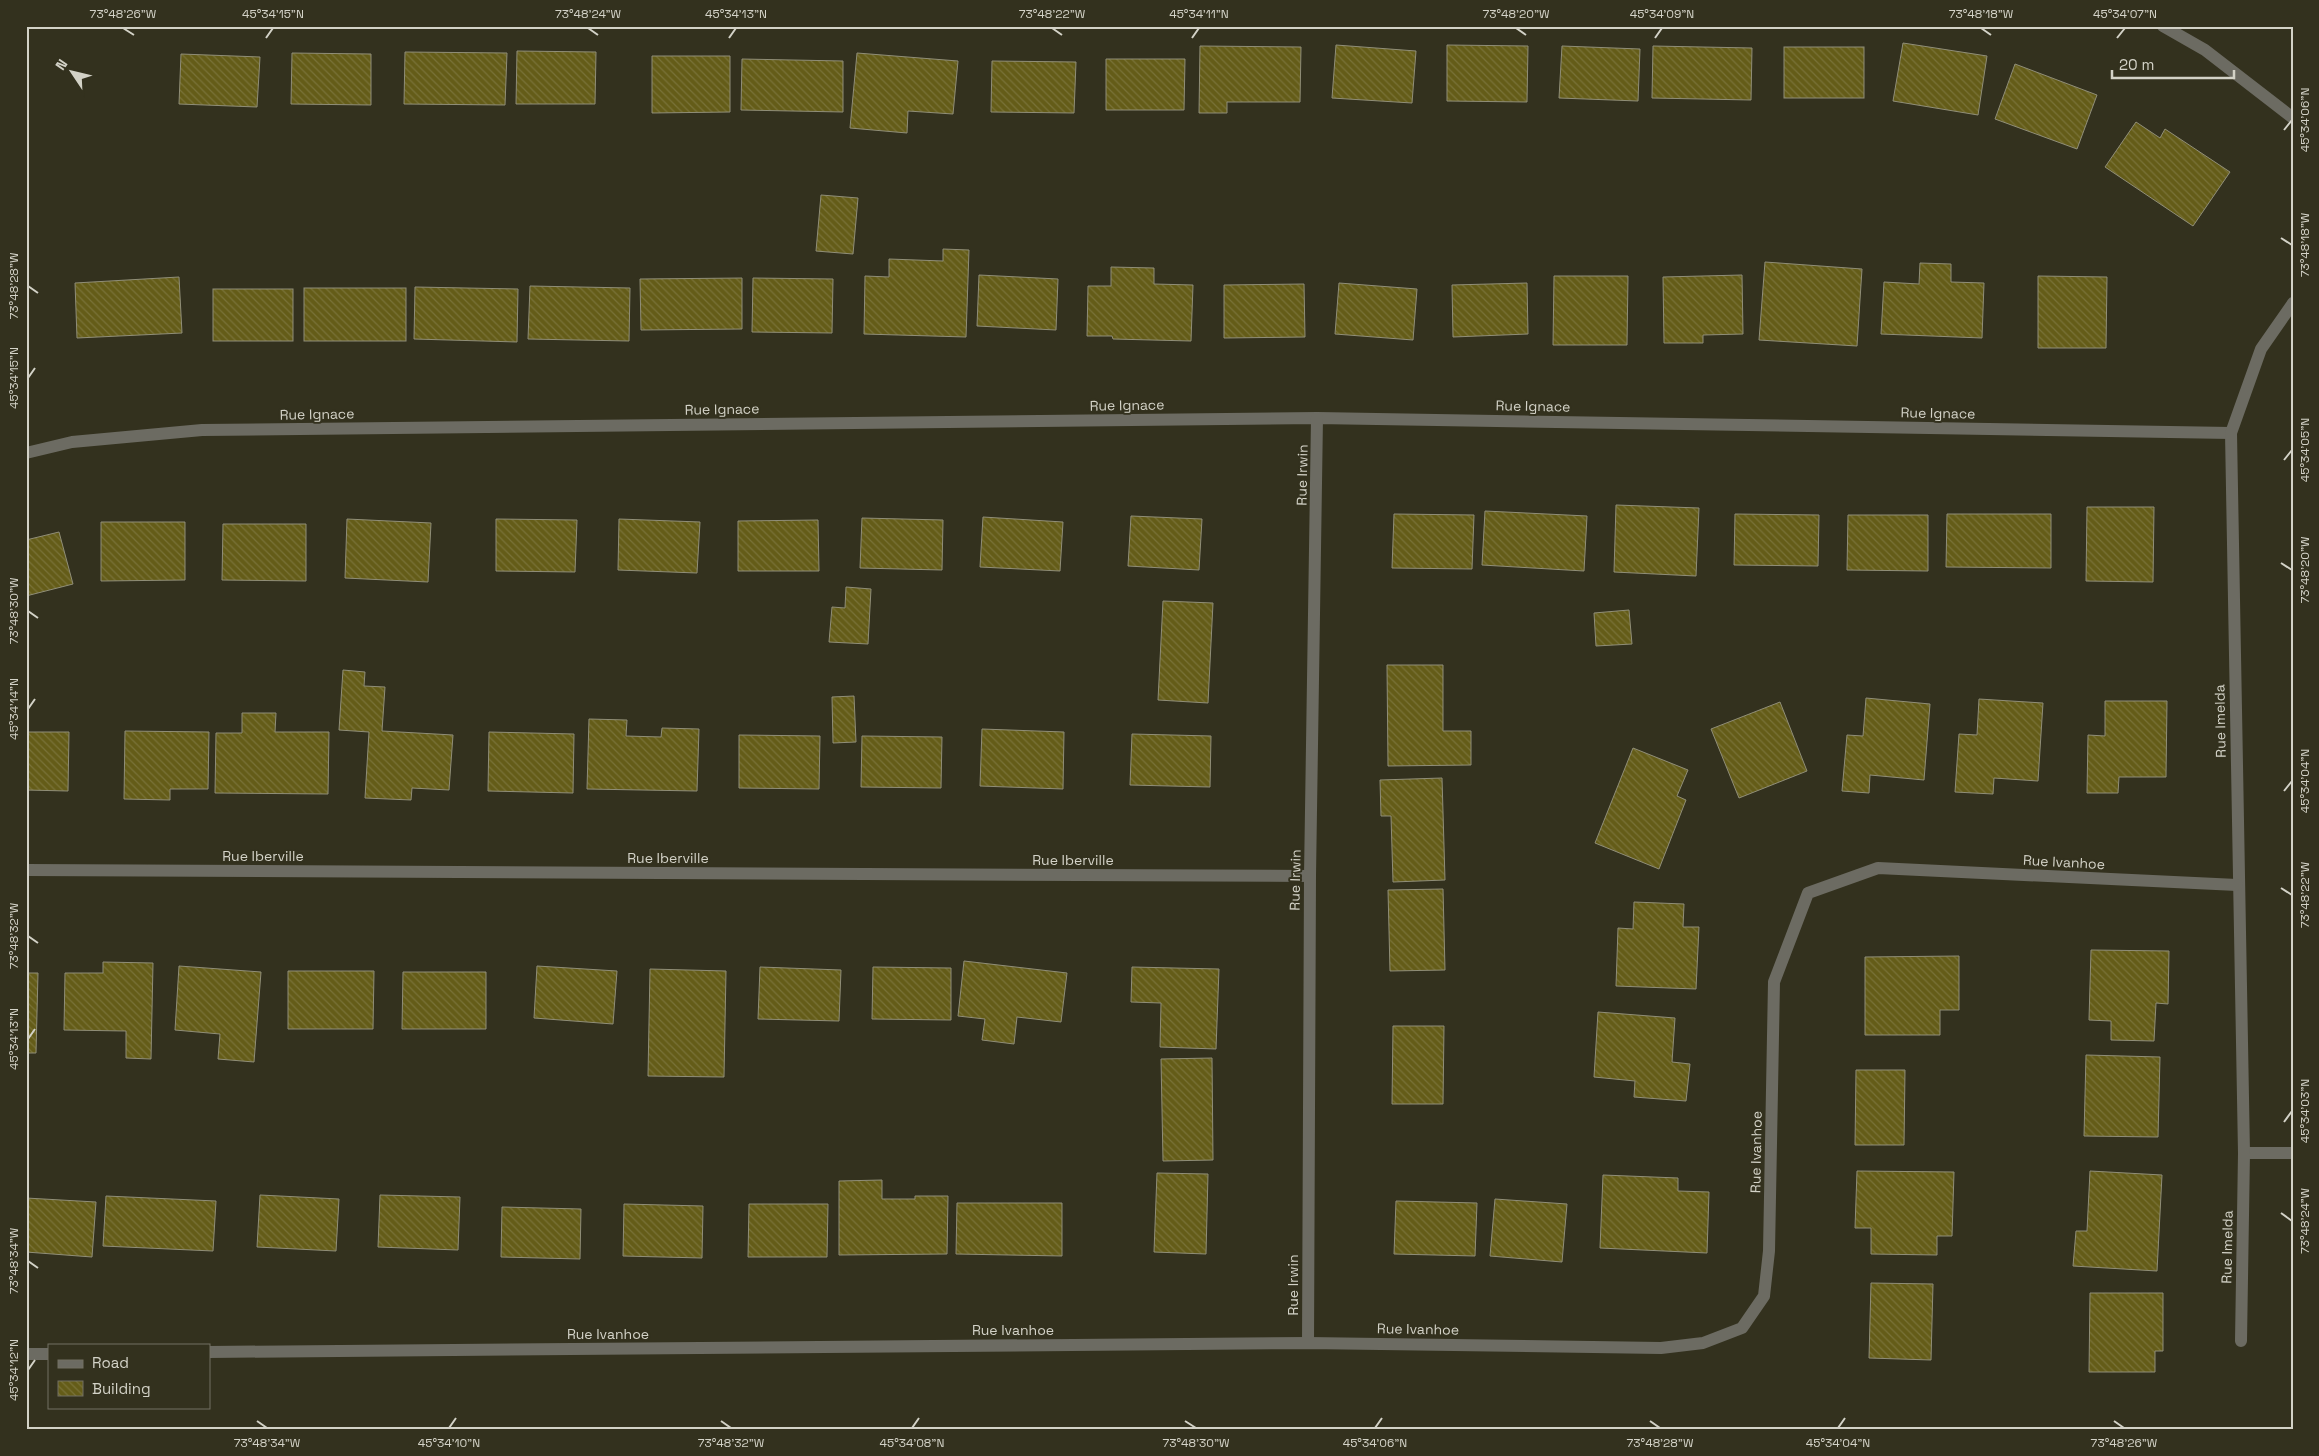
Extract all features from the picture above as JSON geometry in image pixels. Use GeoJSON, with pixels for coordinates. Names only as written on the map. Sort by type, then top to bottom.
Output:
{"type":"FeatureCollection","features":[{"type":"Feature","properties":{"kind":"street"},"geometry":{"type":"LineString","coordinates":[[2163,26],[2204,50],[2293,118]]}},
{"type":"Feature","properties":{"kind":"street","name":"Rue Imelda"},"geometry":{"type":"LineString","coordinates":[[2241,1341],[2244,1153],[2231,433],[2261,349],[2293,303]]}},
{"type":"Feature","properties":{"kind":"street","name":"Rue Ignace"},"geometry":{"type":"LineString","coordinates":[[26,453],[72,442],[202,430],[1318,418],[2231,433]]}},
{"type":"Feature","properties":{"kind":"street","name":"Rue Irwin"},"geometry":{"type":"LineString","coordinates":[[1308,1343],[1310,876],[1318,418]]}},
{"type":"Feature","properties":{"kind":"street","name":"Rue Ivanhoe"},"geometry":{"type":"LineString","coordinates":[[210,1352],[1308,1343],[1661,1348],[1703,1343],[1742,1328],[1764,1296],[1769,1251],[1774,982],[1808,893],[1878,868],[2238,885]]}},
{"type":"Feature","properties":{"kind":"street","name":"Rue Iberville"},"geometry":{"type":"LineString","coordinates":[[26,870],[1310,876]]}},
{"type":"Feature","properties":{"kind":"street"},"geometry":{"type":"LineString","coordinates":[[2244,1153],[2293,1153]]}},
{"type":"Feature","properties":{"kind":"street"},"geometry":{"type":"LineString","coordinates":[[26,1354],[48,1354]]}},
{"type":"Feature","properties":{"kind":"building"},"geometry":{"type":"Polygon","coordinates":[[[1903,43],[1987,56],[1978,115],[1893,101],[1903,43]]]}},
{"type":"Feature","properties":{"kind":"building"},"geometry":{"type":"Polygon","coordinates":[[[1336,45],[1416,51],[1412,103],[1332,98],[1336,45]]]}},
{"type":"Feature","properties":{"kind":"building"},"geometry":{"type":"Polygon","coordinates":[[[1447,45],[1528,46],[1527,102],[1447,101],[1447,45]]]}},
{"type":"Feature","properties":{"kind":"building"},"geometry":{"type":"Polygon","coordinates":[[[1200,46],[1301,47],[1300,102],[1227,102],[1227,113],[1199,113],[1200,46]]]}},
{"type":"Feature","properties":{"kind":"building"},"geometry":{"type":"Polygon","coordinates":[[[1562,46],[1640,49],[1638,101],[1559,98],[1562,46]]]}},
{"type":"Feature","properties":{"kind":"building"},"geometry":{"type":"Polygon","coordinates":[[[1653,46],[1752,48],[1751,100],[1652,98],[1653,46]]]}},
{"type":"Feature","properties":{"kind":"building"},"geometry":{"type":"Polygon","coordinates":[[[1784,47],[1864,47],[1864,98],[1784,98],[1784,47]]]}},
{"type":"Feature","properties":{"kind":"building"},"geometry":{"type":"Polygon","coordinates":[[[517,51],[596,52],[595,104],[516,104],[517,51]]]}},
{"type":"Feature","properties":{"kind":"building"},"geometry":{"type":"Polygon","coordinates":[[[405,52],[507,53],[505,105],[404,104],[405,52]]]}},
{"type":"Feature","properties":{"kind":"building"},"geometry":{"type":"Polygon","coordinates":[[[292,53],[371,54],[371,105],[291,104],[292,53]]]}},
{"type":"Feature","properties":{"kind":"building"},"geometry":{"type":"Polygon","coordinates":[[[857,53],[958,61],[953,114],[908,111],[907,133],[850,128],[857,53]]]}},
{"type":"Feature","properties":{"kind":"building"},"geometry":{"type":"Polygon","coordinates":[[[181,54],[260,57],[257,107],[179,104],[181,54]]]}},
{"type":"Feature","properties":{"kind":"building"},"geometry":{"type":"Polygon","coordinates":[[[652,56],[730,56],[730,112],[652,113],[652,56]]]}},
{"type":"Feature","properties":{"kind":"building"},"geometry":{"type":"Polygon","coordinates":[[[742,59],[843,61],[843,112],[741,110],[742,59]]]}},
{"type":"Feature","properties":{"kind":"building"},"geometry":{"type":"Polygon","coordinates":[[[1106,59],[1185,59],[1184,110],[1106,110],[1106,59]]]}},
{"type":"Feature","properties":{"kind":"building"},"geometry":{"type":"Polygon","coordinates":[[[992,61],[1076,62],[1074,113],[991,112],[992,61]]]}},
{"type":"Feature","properties":{"kind":"building"},"geometry":{"type":"Polygon","coordinates":[[[2015,64],[2097,95],[2077,149],[1995,119],[2015,64]]]}},
{"type":"Feature","properties":{"kind":"building"},"geometry":{"type":"Polygon","coordinates":[[[2136,122],[2160,138],[2165,129],[2230,172],[2193,226],[2105,167],[2136,122]]]}},
{"type":"Feature","properties":{"kind":"building"},"geometry":{"type":"Polygon","coordinates":[[[821,195],[858,198],[853,254],[816,251],[821,195]]]}},
{"type":"Feature","properties":{"kind":"building"},"geometry":{"type":"Polygon","coordinates":[[[943,249],[969,250],[966,337],[864,334],[865,276],[889,277],[889,259],[943,261],[943,249]]]}},
{"type":"Feature","properties":{"kind":"building"},"geometry":{"type":"Polygon","coordinates":[[[1765,262],[1862,269],[1857,346],[1759,340],[1765,262]]]}},
{"type":"Feature","properties":{"kind":"building"},"geometry":{"type":"Polygon","coordinates":[[[1920,263],[1951,264],[1951,282],[1984,283],[1982,338],[1881,334],[1884,282],[1919,284],[1920,263]]]}},
{"type":"Feature","properties":{"kind":"building"},"geometry":{"type":"Polygon","coordinates":[[[1111,267],[1154,268],[1154,284],[1193,285],[1191,341],[1113,339],[1112,336],[1087,336],[1088,286],[1111,286],[1111,267]]]}},
{"type":"Feature","properties":{"kind":"building"},"geometry":{"type":"Polygon","coordinates":[[[979,275],[1058,279],[1056,330],[977,326],[979,275]]]}},
{"type":"Feature","properties":{"kind":"building"},"geometry":{"type":"Polygon","coordinates":[[[1742,275],[1743,334],[1703,335],[1703,343],[1664,343],[1663,277],[1742,275]]]}},
{"type":"Feature","properties":{"kind":"building"},"geometry":{"type":"Polygon","coordinates":[[[1554,276],[1628,276],[1627,345],[1553,345],[1554,276]]]}},
{"type":"Feature","properties":{"kind":"building"},"geometry":{"type":"Polygon","coordinates":[[[2038,276],[2107,277],[2106,348],[2038,348],[2038,276]]]}},
{"type":"Feature","properties":{"kind":"building"},"geometry":{"type":"Polygon","coordinates":[[[179,277],[182,333],[77,338],[75,283],[179,277]]]}},
{"type":"Feature","properties":{"kind":"building"},"geometry":{"type":"Polygon","coordinates":[[[742,278],[742,329],[641,330],[640,279],[742,278]]]}},
{"type":"Feature","properties":{"kind":"building"},"geometry":{"type":"Polygon","coordinates":[[[753,278],[833,279],[832,333],[752,332],[753,278]]]}},
{"type":"Feature","properties":{"kind":"building"},"geometry":{"type":"Polygon","coordinates":[[[1339,283],[1417,289],[1413,340],[1335,334],[1339,283]]]}},
{"type":"Feature","properties":{"kind":"building"},"geometry":{"type":"Polygon","coordinates":[[[1527,283],[1528,334],[1453,337],[1452,285],[1527,283]]]}},
{"type":"Feature","properties":{"kind":"building"},"geometry":{"type":"Polygon","coordinates":[[[1304,284],[1305,337],[1224,338],[1224,285],[1304,284]]]}},
{"type":"Feature","properties":{"kind":"building"},"geometry":{"type":"Polygon","coordinates":[[[530,286],[630,288],[629,341],[528,339],[530,286]]]}},
{"type":"Feature","properties":{"kind":"building"},"geometry":{"type":"Polygon","coordinates":[[[415,287],[518,289],[517,342],[414,339],[415,287]]]}},
{"type":"Feature","properties":{"kind":"building"},"geometry":{"type":"Polygon","coordinates":[[[304,288],[406,288],[406,341],[304,341],[304,288]]]}},
{"type":"Feature","properties":{"kind":"building"},"geometry":{"type":"Polygon","coordinates":[[[213,289],[293,289],[293,341],[213,341],[213,289]]]}},
{"type":"Feature","properties":{"kind":"building"},"geometry":{"type":"Polygon","coordinates":[[[1616,505],[1699,508],[1696,576],[1614,572],[1616,505]]]}},
{"type":"Feature","properties":{"kind":"building"},"geometry":{"type":"Polygon","coordinates":[[[2087,507],[2154,507],[2153,582],[2086,581],[2087,507]]]}},
{"type":"Feature","properties":{"kind":"building"},"geometry":{"type":"Polygon","coordinates":[[[1485,511],[1587,516],[1584,571],[1482,565],[1485,511]]]}},
{"type":"Feature","properties":{"kind":"building"},"geometry":{"type":"Polygon","coordinates":[[[1394,514],[1474,515],[1472,569],[1392,568],[1394,514]]]}},
{"type":"Feature","properties":{"kind":"building"},"geometry":{"type":"Polygon","coordinates":[[[1735,514],[1819,515],[1818,566],[1734,565],[1735,514]]]}},
{"type":"Feature","properties":{"kind":"building"},"geometry":{"type":"Polygon","coordinates":[[[1947,514],[2051,514],[2051,568],[1946,567],[1947,514]]]}},
{"type":"Feature","properties":{"kind":"building"},"geometry":{"type":"Polygon","coordinates":[[[1848,515],[1928,515],[1928,571],[1847,570],[1848,515]]]}},
{"type":"Feature","properties":{"kind":"building"},"geometry":{"type":"Polygon","coordinates":[[[1131,516],[1202,519],[1199,570],[1128,566],[1131,516]]]}},
{"type":"Feature","properties":{"kind":"building"},"geometry":{"type":"Polygon","coordinates":[[[983,517],[1063,522],[1060,571],[980,567],[983,517]]]}},
{"type":"Feature","properties":{"kind":"building"},"geometry":{"type":"Polygon","coordinates":[[[862,518],[943,520],[942,570],[860,568],[862,518]]]}},
{"type":"Feature","properties":{"kind":"building"},"geometry":{"type":"Polygon","coordinates":[[[347,519],[431,523],[428,582],[345,578],[347,519]]]}},
{"type":"Feature","properties":{"kind":"building"},"geometry":{"type":"Polygon","coordinates":[[[496,519],[577,520],[575,572],[496,571],[496,519]]]}},
{"type":"Feature","properties":{"kind":"building"},"geometry":{"type":"Polygon","coordinates":[[[619,519],[700,522],[697,573],[618,570],[619,519]]]}},
{"type":"Feature","properties":{"kind":"building"},"geometry":{"type":"Polygon","coordinates":[[[818,520],[819,571],[738,571],[738,521],[818,520]]]}},
{"type":"Feature","properties":{"kind":"building"},"geometry":{"type":"Polygon","coordinates":[[[101,522],[185,522],[185,580],[101,581],[101,522]]]}},
{"type":"Feature","properties":{"kind":"building"},"geometry":{"type":"Polygon","coordinates":[[[223,524],[306,524],[306,581],[222,580],[223,524]]]}},
{"type":"Feature","properties":{"kind":"building"},"geometry":{"type":"Polygon","coordinates":[[[59,532],[73,584],[26,596],[26,540],[59,532]]]}},
{"type":"Feature","properties":{"kind":"building"},"geometry":{"type":"Polygon","coordinates":[[[846,587],[871,589],[868,644],[829,642],[832,607],[845,608],[846,587]]]}},
{"type":"Feature","properties":{"kind":"building"},"geometry":{"type":"Polygon","coordinates":[[[1163,601],[1213,603],[1208,703],[1158,700],[1163,601]]]}},
{"type":"Feature","properties":{"kind":"building"},"geometry":{"type":"Polygon","coordinates":[[[1629,610],[1632,644],[1596,646],[1594,613],[1629,610]]]}},
{"type":"Feature","properties":{"kind":"building"},"geometry":{"type":"Polygon","coordinates":[[[1387,665],[1443,665],[1443,731],[1471,731],[1471,765],[1388,766],[1387,665]]]}},
{"type":"Feature","properties":{"kind":"building"},"geometry":{"type":"Polygon","coordinates":[[[343,670],[365,672],[364,686],[385,687],[382,731],[453,735],[449,790],[412,788],[411,800],[365,798],[369,732],[339,730],[343,670]]]}},
{"type":"Feature","properties":{"kind":"building"},"geometry":{"type":"Polygon","coordinates":[[[854,696],[856,742],[833,743],[832,697],[854,696]]]}},
{"type":"Feature","properties":{"kind":"building"},"geometry":{"type":"Polygon","coordinates":[[[1866,698],[1930,704],[1924,780],[1870,775],[1869,793],[1842,791],[1847,735],[1863,736],[1866,698]]]}},
{"type":"Feature","properties":{"kind":"building"},"geometry":{"type":"Polygon","coordinates":[[[1979,699],[2043,703],[2038,781],[1994,778],[1993,794],[1955,792],[1959,734],[1977,735],[1979,699]]]}},
{"type":"Feature","properties":{"kind":"building"},"geometry":{"type":"Polygon","coordinates":[[[2105,701],[2167,701],[2166,777],[2119,777],[2118,793],[2087,793],[2088,735],[2105,736],[2105,701]]]}},
{"type":"Feature","properties":{"kind":"building"},"geometry":{"type":"Polygon","coordinates":[[[1780,702],[1807,771],[1739,798],[1711,729],[1780,702]]]}},
{"type":"Feature","properties":{"kind":"building"},"geometry":{"type":"Polygon","coordinates":[[[242,713],[276,713],[275,732],[329,732],[328,794],[215,793],[216,733],[242,733],[242,713]]]}},
{"type":"Feature","properties":{"kind":"building"},"geometry":{"type":"Polygon","coordinates":[[[589,719],[627,720],[626,736],[661,737],[662,728],[699,729],[697,791],[587,789],[589,719]]]}},
{"type":"Feature","properties":{"kind":"building"},"geometry":{"type":"Polygon","coordinates":[[[982,729],[1064,732],[1063,789],[980,786],[982,729]]]}},
{"type":"Feature","properties":{"kind":"building"},"geometry":{"type":"Polygon","coordinates":[[[125,731],[209,732],[208,789],[170,789],[170,800],[124,799],[125,731]]]}},
{"type":"Feature","properties":{"kind":"building"},"geometry":{"type":"Polygon","coordinates":[[[26,732],[69,732],[68,791],[26,790],[26,732]]]}},
{"type":"Feature","properties":{"kind":"building"},"geometry":{"type":"Polygon","coordinates":[[[489,732],[574,734],[573,793],[488,791],[489,732]]]}},
{"type":"Feature","properties":{"kind":"building"},"geometry":{"type":"Polygon","coordinates":[[[1132,734],[1211,736],[1210,787],[1130,785],[1132,734]]]}},
{"type":"Feature","properties":{"kind":"building"},"geometry":{"type":"Polygon","coordinates":[[[739,735],[820,736],[819,789],[739,788],[739,735]]]}},
{"type":"Feature","properties":{"kind":"building"},"geometry":{"type":"Polygon","coordinates":[[[862,736],[942,737],[941,788],[861,787],[862,736]]]}},
{"type":"Feature","properties":{"kind":"building"},"geometry":{"type":"Polygon","coordinates":[[[1633,748],[1688,770],[1677,796],[1686,800],[1659,869],[1595,843],[1633,748]]]}},
{"type":"Feature","properties":{"kind":"building"},"geometry":{"type":"Polygon","coordinates":[[[1442,778],[1445,880],[1393,882],[1391,816],[1381,816],[1380,780],[1442,778]]]}},
{"type":"Feature","properties":{"kind":"building"},"geometry":{"type":"Polygon","coordinates":[[[1443,889],[1445,970],[1390,971],[1388,890],[1443,889]]]}},
{"type":"Feature","properties":{"kind":"building"},"geometry":{"type":"Polygon","coordinates":[[[1634,902],[1684,904],[1683,927],[1699,927],[1696,989],[1616,986],[1618,928],[1633,929],[1634,902]]]}},
{"type":"Feature","properties":{"kind":"building"},"geometry":{"type":"Polygon","coordinates":[[[2091,950],[2169,951],[2168,1004],[2156,1003],[2154,1041],[2111,1040],[2111,1021],[2089,1020],[2091,950]]]}},
{"type":"Feature","properties":{"kind":"building"},"geometry":{"type":"Polygon","coordinates":[[[1959,956],[1959,1010],[1940,1010],[1940,1035],[1865,1035],[1865,957],[1959,956]]]}},
{"type":"Feature","properties":{"kind":"building"},"geometry":{"type":"Polygon","coordinates":[[[964,961],[1067,973],[1061,1022],[1017,1017],[1014,1044],[982,1040],[985,1019],[958,1016],[964,961]]]}},
{"type":"Feature","properties":{"kind":"building"},"geometry":{"type":"Polygon","coordinates":[[[103,962],[153,963],[151,1059],[126,1058],[126,1031],[64,1030],[65,973],[103,973],[103,962]]]}},
{"type":"Feature","properties":{"kind":"building"},"geometry":{"type":"Polygon","coordinates":[[[179,966],[261,972],[254,1062],[218,1059],[220,1034],[175,1030],[179,966]]]}},
{"type":"Feature","properties":{"kind":"building"},"geometry":{"type":"Polygon","coordinates":[[[537,966],[617,971],[613,1024],[534,1018],[537,966]]]}},
{"type":"Feature","properties":{"kind":"building"},"geometry":{"type":"Polygon","coordinates":[[[760,967],[841,970],[839,1021],[758,1019],[760,967]]]}},
{"type":"Feature","properties":{"kind":"building"},"geometry":{"type":"Polygon","coordinates":[[[873,967],[951,968],[951,1020],[872,1019],[873,967]]]}},
{"type":"Feature","properties":{"kind":"building"},"geometry":{"type":"Polygon","coordinates":[[[1132,967],[1219,969],[1216,1049],[1160,1047],[1161,1003],[1131,1002],[1132,967]]]}},
{"type":"Feature","properties":{"kind":"building"},"geometry":{"type":"Polygon","coordinates":[[[650,969],[726,971],[724,1077],[648,1076],[650,969]]]}},
{"type":"Feature","properties":{"kind":"building"},"geometry":{"type":"Polygon","coordinates":[[[288,971],[374,971],[373,1029],[288,1029],[288,971]]]}},
{"type":"Feature","properties":{"kind":"building"},"geometry":{"type":"Polygon","coordinates":[[[403,972],[486,972],[486,1029],[402,1029],[403,972]]]}},
{"type":"Feature","properties":{"kind":"building"},"geometry":{"type":"Polygon","coordinates":[[[26,973],[38,973],[36,1053],[26,1053],[26,973]]]}},
{"type":"Feature","properties":{"kind":"building"},"geometry":{"type":"Polygon","coordinates":[[[1598,1012],[1675,1018],[1672,1062],[1690,1064],[1686,1101],[1634,1097],[1635,1081],[1594,1077],[1598,1012]]]}},
{"type":"Feature","properties":{"kind":"building"},"geometry":{"type":"Polygon","coordinates":[[[1393,1026],[1444,1026],[1443,1104],[1392,1104],[1393,1026]]]}},
{"type":"Feature","properties":{"kind":"building"},"geometry":{"type":"Polygon","coordinates":[[[2086,1055],[2160,1057],[2158,1137],[2084,1136],[2086,1055]]]}},
{"type":"Feature","properties":{"kind":"building"},"geometry":{"type":"Polygon","coordinates":[[[1212,1058],[1213,1160],[1163,1161],[1161,1059],[1212,1058]]]}},
{"type":"Feature","properties":{"kind":"building"},"geometry":{"type":"Polygon","coordinates":[[[1856,1070],[1905,1070],[1904,1145],[1855,1145],[1856,1070]]]}},
{"type":"Feature","properties":{"kind":"building"},"geometry":{"type":"Polygon","coordinates":[[[1857,1171],[1954,1172],[1952,1236],[1937,1236],[1937,1255],[1871,1254],[1871,1228],[1855,1228],[1857,1171]]]}},
{"type":"Feature","properties":{"kind":"building"},"geometry":{"type":"Polygon","coordinates":[[[2090,1171],[2162,1175],[2157,1271],[2073,1266],[2076,1231],[2087,1231],[2090,1171]]]}},
{"type":"Feature","properties":{"kind":"building"},"geometry":{"type":"Polygon","coordinates":[[[1157,1173],[1208,1174],[1206,1254],[1154,1252],[1157,1173]]]}},
{"type":"Feature","properties":{"kind":"building"},"geometry":{"type":"Polygon","coordinates":[[[1603,1175],[1678,1178],[1678,1191],[1709,1192],[1707,1253],[1600,1248],[1603,1175]]]}},
{"type":"Feature","properties":{"kind":"building"},"geometry":{"type":"Polygon","coordinates":[[[882,1180],[882,1199],[948,1196],[947,1254],[839,1255],[839,1181],[882,1180]]]}},
{"type":"Feature","properties":{"kind":"building"},"geometry":{"type":"Polygon","coordinates":[[[260,1195],[339,1199],[336,1251],[257,1247],[260,1195]]]}},
{"type":"Feature","properties":{"kind":"building"},"geometry":{"type":"Polygon","coordinates":[[[380,1195],[460,1197],[458,1250],[378,1247],[380,1195]]]}},
{"type":"Feature","properties":{"kind":"building"},"geometry":{"type":"Polygon","coordinates":[[[106,1196],[216,1201],[213,1251],[103,1246],[106,1196]]]}},
{"type":"Feature","properties":{"kind":"building"},"geometry":{"type":"Polygon","coordinates":[[[26,1198],[96,1202],[92,1257],[26,1252],[26,1198]]]}},
{"type":"Feature","properties":{"kind":"building"},"geometry":{"type":"Polygon","coordinates":[[[1495,1199],[1567,1204],[1562,1262],[1490,1256],[1495,1199]]]}},
{"type":"Feature","properties":{"kind":"building"},"geometry":{"type":"Polygon","coordinates":[[[1396,1201],[1477,1203],[1475,1256],[1394,1254],[1396,1201]]]}},
{"type":"Feature","properties":{"kind":"building"},"geometry":{"type":"Polygon","coordinates":[[[957,1203],[1062,1203],[1062,1256],[956,1254],[957,1203]]]}},
{"type":"Feature","properties":{"kind":"building"},"geometry":{"type":"Polygon","coordinates":[[[624,1204],[703,1206],[702,1258],[623,1256],[624,1204]]]}},
{"type":"Feature","properties":{"kind":"building"},"geometry":{"type":"Polygon","coordinates":[[[749,1204],[828,1204],[827,1257],[748,1257],[749,1204]]]}},
{"type":"Feature","properties":{"kind":"building"},"geometry":{"type":"Polygon","coordinates":[[[502,1207],[581,1209],[580,1259],[501,1257],[502,1207]]]}},
{"type":"Feature","properties":{"kind":"building"},"geometry":{"type":"Polygon","coordinates":[[[1871,1283],[1933,1284],[1931,1360],[1869,1358],[1871,1283]]]}},
{"type":"Feature","properties":{"kind":"building"},"geometry":{"type":"Polygon","coordinates":[[[2090,1293],[2163,1293],[2163,1351],[2155,1351],[2155,1372],[2089,1372],[2090,1293]]]}}]}
